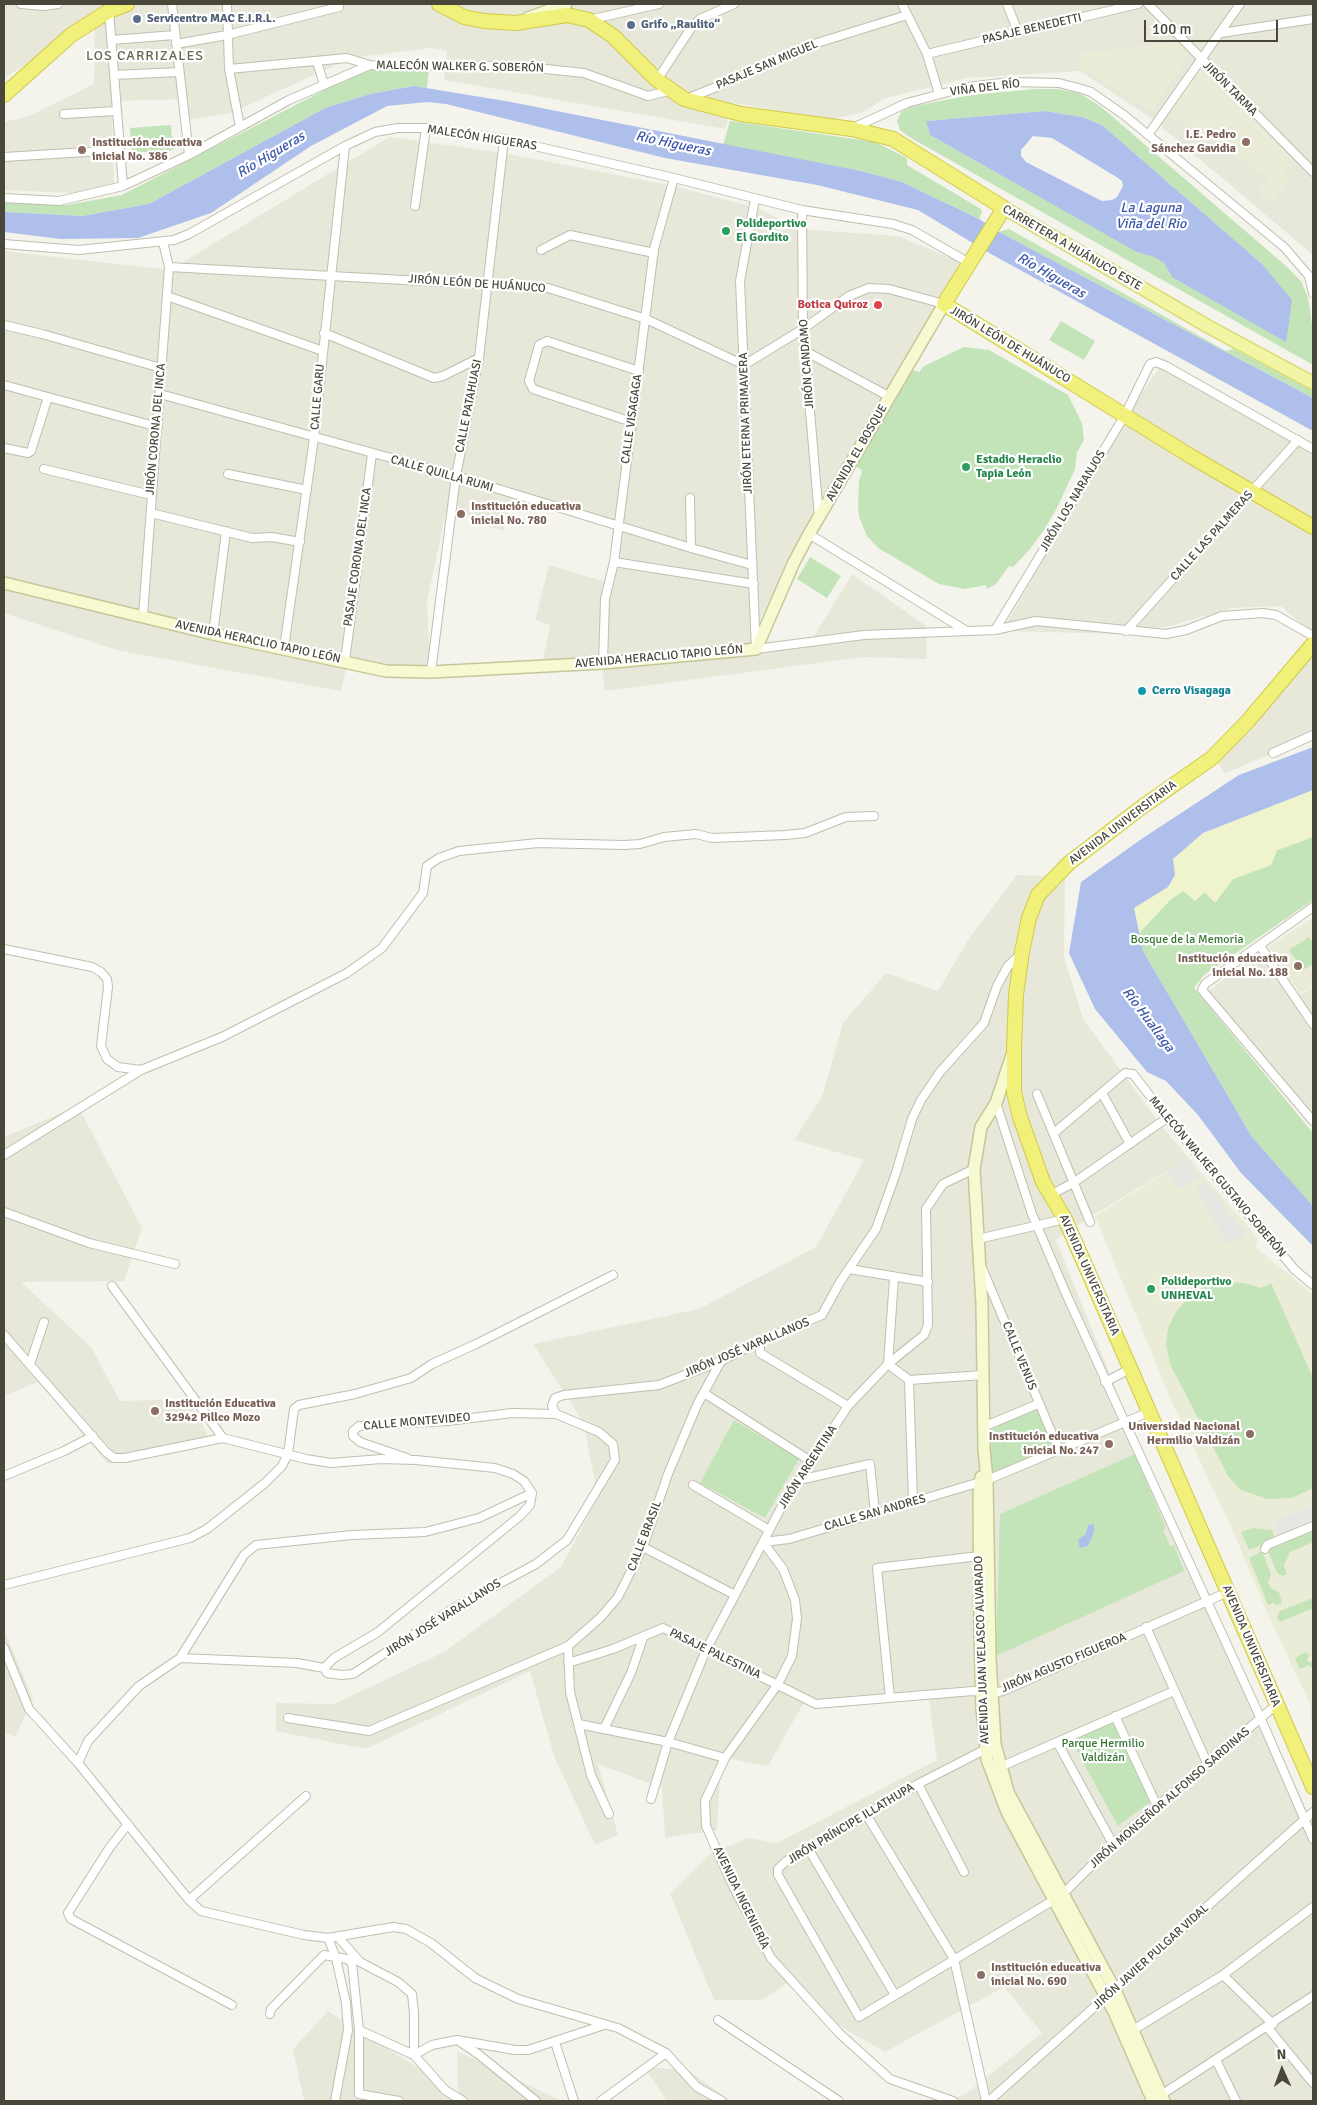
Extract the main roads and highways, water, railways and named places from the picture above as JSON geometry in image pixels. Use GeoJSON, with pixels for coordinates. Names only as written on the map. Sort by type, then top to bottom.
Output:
{"type":"FeatureCollection","features":[{"type":"Feature","properties":{"kind":"highway"},"geometry":{"type":"LineString","coordinates":[[4,94],[71,35],[109,11],[127,4]]}},
{"type":"Feature","properties":{"kind":"highway","name":"CARRETERA A HUÁNUCO ESTE"},"geometry":{"type":"LineString","coordinates":[[439,4],[464,17],[484,21],[516,23],[567,15],[589,20],[613,36],[657,80],[684,99],[741,114],[852,129],[893,139],[1004,208]]}},
{"type":"Feature","properties":{"kind":"highway","name":"AVENIDA EL BOSQUE"},"geometry":{"type":"LineString","coordinates":[[944,304],[974,260],[1004,208]]}},
{"type":"Feature","properties":{"kind":"highway","name":"JIRÓN LEÓN DE HUÁNUCO"},"geometry":{"type":"LineString","coordinates":[[944,304],[1313,528]]}},
{"type":"Feature","properties":{"kind":"highway","name":"AVENIDA UNIVERSITARIA"},"geometry":{"type":"LineString","coordinates":[[1313,644],[1248,722],[1212,758],[1142,807],[1069,863],[1038,896],[1029,918],[1022,952],[1016,995],[1014,1049],[1014,1092],[1020,1117],[1050,1195],[1065,1219],[1313,1787]]}},
{"type":"Feature","properties":{"kind":"main road","name":"CARRETERA A HUÁNUCO ESTE"},"geometry":{"type":"LineString","coordinates":[[1004,208],[1209,327],[1313,383]]}},
{"type":"Feature","properties":{"kind":"water","name":"Río Higueras"},"geometry":{"type":"Polygon","coordinates":[[[414,86],[511,102],[861,171],[902,182],[979,219],[999,232],[1313,398],[1313,431],[991,254],[918,210],[817,185],[665,158],[446,104],[427,102],[387,106],[311,146],[211,213],[138,238],[61,239],[4,232],[4,212],[82,216],[149,204],[325,108],[370,94],[414,86]]]}},
{"type":"Feature","properties":{"kind":"water","name":"La Laguna Viña del Rio"},"geometry":{"type":"Polygon","coordinates":[[[1045,111],[1082,117],[1102,125],[1262,264],[1292,300],[1286,342],[1172,277],[1164,263],[1154,257],[1137,252],[930,135],[926,121],[1045,111]],[[1033,136],[1021,150],[1021,156],[1026,162],[1102,201],[1112,200],[1117,197],[1123,186],[1122,181],[1052,138],[1033,136]]]}},
{"type":"Feature","properties":{"kind":"water","name":"Río Huallaga"},"geometry":{"type":"Polygon","coordinates":[[[1313,747],[1313,790],[1203,833],[1173,859],[1175,875],[1168,887],[1134,908],[1143,951],[1252,1137],[1313,1206],[1313,1246],[1241,1173],[1198,1115],[1166,1081],[1147,1072],[1095,1009],[1069,953],[1081,882],[1143,838],[1239,775],[1313,747]]]}},
{"type":"Feature","properties":{"kind":"water"},"geometry":{"type":"Polygon","coordinates":[[[1094,1524],[1094,1532],[1088,1546],[1080,1548],[1078,1540],[1086,1534],[1088,1525],[1094,1524]]]}},
{"type":"Feature","properties":{"kind":"place","name":"Servicentro MAC E.I.R.L."},"geometry":{"type":"Point","coordinates":[137,19]}},
{"type":"Feature","properties":{"kind":"place","name":"Grifo „Raulito“"},"geometry":{"type":"Point","coordinates":[631,25]}},
{"type":"Feature","properties":{"kind":"place","name":"I.E. Pedro Sánchez Gavidia"},"geometry":{"type":"Point","coordinates":[1246,142]}},
{"type":"Feature","properties":{"kind":"place","name":"Institución educativa inicial No. 386"},"geometry":{"type":"Point","coordinates":[82,150]}},
{"type":"Feature","properties":{"kind":"place","name":"Polideportivo El Gordito"},"geometry":{"type":"Point","coordinates":[726,231]}},
{"type":"Feature","properties":{"kind":"place","name":"Botica Quiroz"},"geometry":{"type":"Point","coordinates":[878,305]}},
{"type":"Feature","properties":{"kind":"place","name":"Estadio Heraclio Tapia León"},"geometry":{"type":"Point","coordinates":[966,467]}},
{"type":"Feature","properties":{"kind":"place","name":"Institución educativa inicial No. 780"},"geometry":{"type":"Point","coordinates":[461,514]}},
{"type":"Feature","properties":{"kind":"place","name":"Cerro Visagaga"},"geometry":{"type":"Point","coordinates":[1142,691]}},
{"type":"Feature","properties":{"kind":"place","name":"Institución educativa inicial No. 188"},"geometry":{"type":"Point","coordinates":[1298,966]}},
{"type":"Feature","properties":{"kind":"place","name":"Polideportivo UNHEVAL"},"geometry":{"type":"Point","coordinates":[1151,1289]}},
{"type":"Feature","properties":{"kind":"place","name":"Institución Educativa 32942 Pillco Mozo"},"geometry":{"type":"Point","coordinates":[155,1411]}},
{"type":"Feature","properties":{"kind":"place","name":"Universidad Nacional Hermilio Valdizán"},"geometry":{"type":"Point","coordinates":[1250,1434]}},
{"type":"Feature","properties":{"kind":"place","name":"Institución educativa inicial No. 247"},"geometry":{"type":"Point","coordinates":[1109,1444]}},
{"type":"Feature","properties":{"kind":"place","name":"Institución educativa inicial No. 690"},"geometry":{"type":"Point","coordinates":[981,1975]}},
{"type":"Feature","properties":{"kind":"district","name":"LOS CARRIZALES"},"geometry":{"type":"Point","coordinates":[145,56]}},
{"type":"Feature","properties":{"kind":"park label","name":"Bosque de la Memoria"},"geometry":{"type":"Point","coordinates":[1187,940]}},
{"type":"Feature","properties":{"kind":"park label","name":"Parque Hermilio Valdizán"},"geometry":{"type":"Point","coordinates":[1103,1751]}}]}
